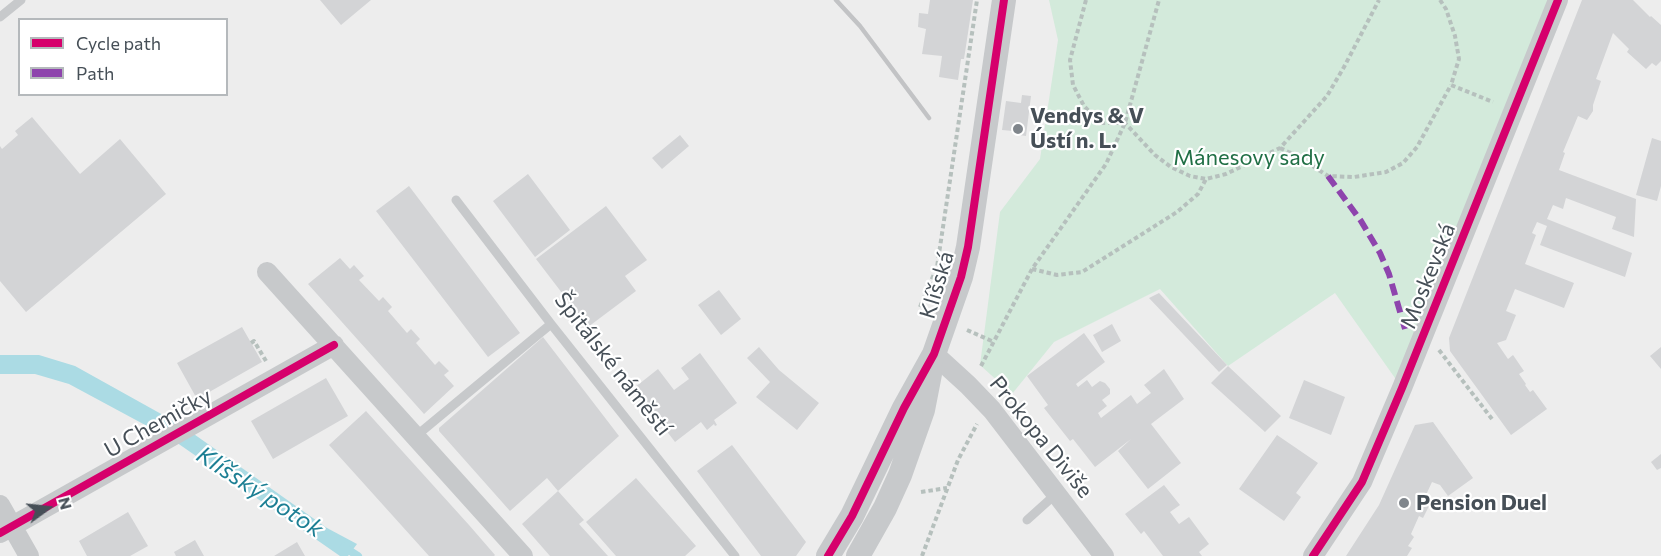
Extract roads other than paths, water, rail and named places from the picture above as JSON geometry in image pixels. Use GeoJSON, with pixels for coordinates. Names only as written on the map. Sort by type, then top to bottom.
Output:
{"type":"FeatureCollection","features":[{"type":"Feature","properties":{"kind":"street","name":"Klíšská"},"geometry":{"type":"LineString","coordinates":[[866,553],[917,430],[934,354],[961,277],[968,247],[1004,0]]}},
{"type":"Feature","properties":{"kind":"street","name":"Moskevská"},"geometry":{"type":"LineString","coordinates":[[1313,556],[1362,482],[1558,0]]}},
{"type":"Feature","properties":{"kind":"street"},"geometry":{"type":"LineString","coordinates":[[267,272],[523,556]]}},
{"type":"Feature","properties":{"kind":"street","name":"U Chemičky"},"geometry":{"type":"LineString","coordinates":[[6,530],[334,345]]}},
{"type":"Feature","properties":{"kind":"street","name":"Klíšská"},"geometry":{"type":"LineString","coordinates":[[828,556],[852,516],[904,408],[934,354]]}},
{"type":"Feature","properties":{"kind":"street","name":"Prokopa Diviše"},"geometry":{"type":"LineString","coordinates":[[934,354],[992,410],[1104,556]]}},
{"type":"Feature","properties":{"kind":"street"},"geometry":{"type":"LineString","coordinates":[[0,505],[6,530],[29,556]]}},
{"type":"Feature","properties":{"kind":"lane"},"geometry":{"type":"LineString","coordinates":[[0,17],[21,0]]}},
{"type":"Feature","properties":{"kind":"lane","name":"Špitálské náměstí"},"geometry":{"type":"LineString","coordinates":[[456,200],[735,556]]}},
{"type":"Feature","properties":{"kind":"lane"},"geometry":{"type":"LineString","coordinates":[[416,436],[551,324]]}},
{"type":"Feature","properties":{"kind":"lane"},"geometry":{"type":"LineString","coordinates":[[1027,520],[1057,493]]}},
{"type":"Feature","properties":{"kind":"water"},"geometry":{"type":"Polygon","coordinates":[[[0,355],[39,355],[75,366],[181,425],[327,528],[357,544],[348,556],[340,556],[173,440],[69,384],[35,374],[0,374],[0,355]]]}},
{"type":"Feature","properties":{"kind":"waterway","name":"Klíšský potok"},"geometry":{"type":"LineString","coordinates":[[344,547],[358,556]]}},
{"type":"Feature","properties":{"kind":"railway"},"geometry":{"type":"LineString","coordinates":[[836,0],[860,26],[929,118]]}},
{"type":"Feature","properties":{"kind":"place","name":"Vendys & V Ústí n. L."},"geometry":{"type":"Point","coordinates":[1018,129]}},
{"type":"Feature","properties":{"kind":"place","name":"Pension Duel"},"geometry":{"type":"Point","coordinates":[1404,503]}},
{"type":"Feature","properties":{"kind":"park label","name":"Mánesovy sady"},"geometry":{"type":"Point","coordinates":[1249,158]}}]}
